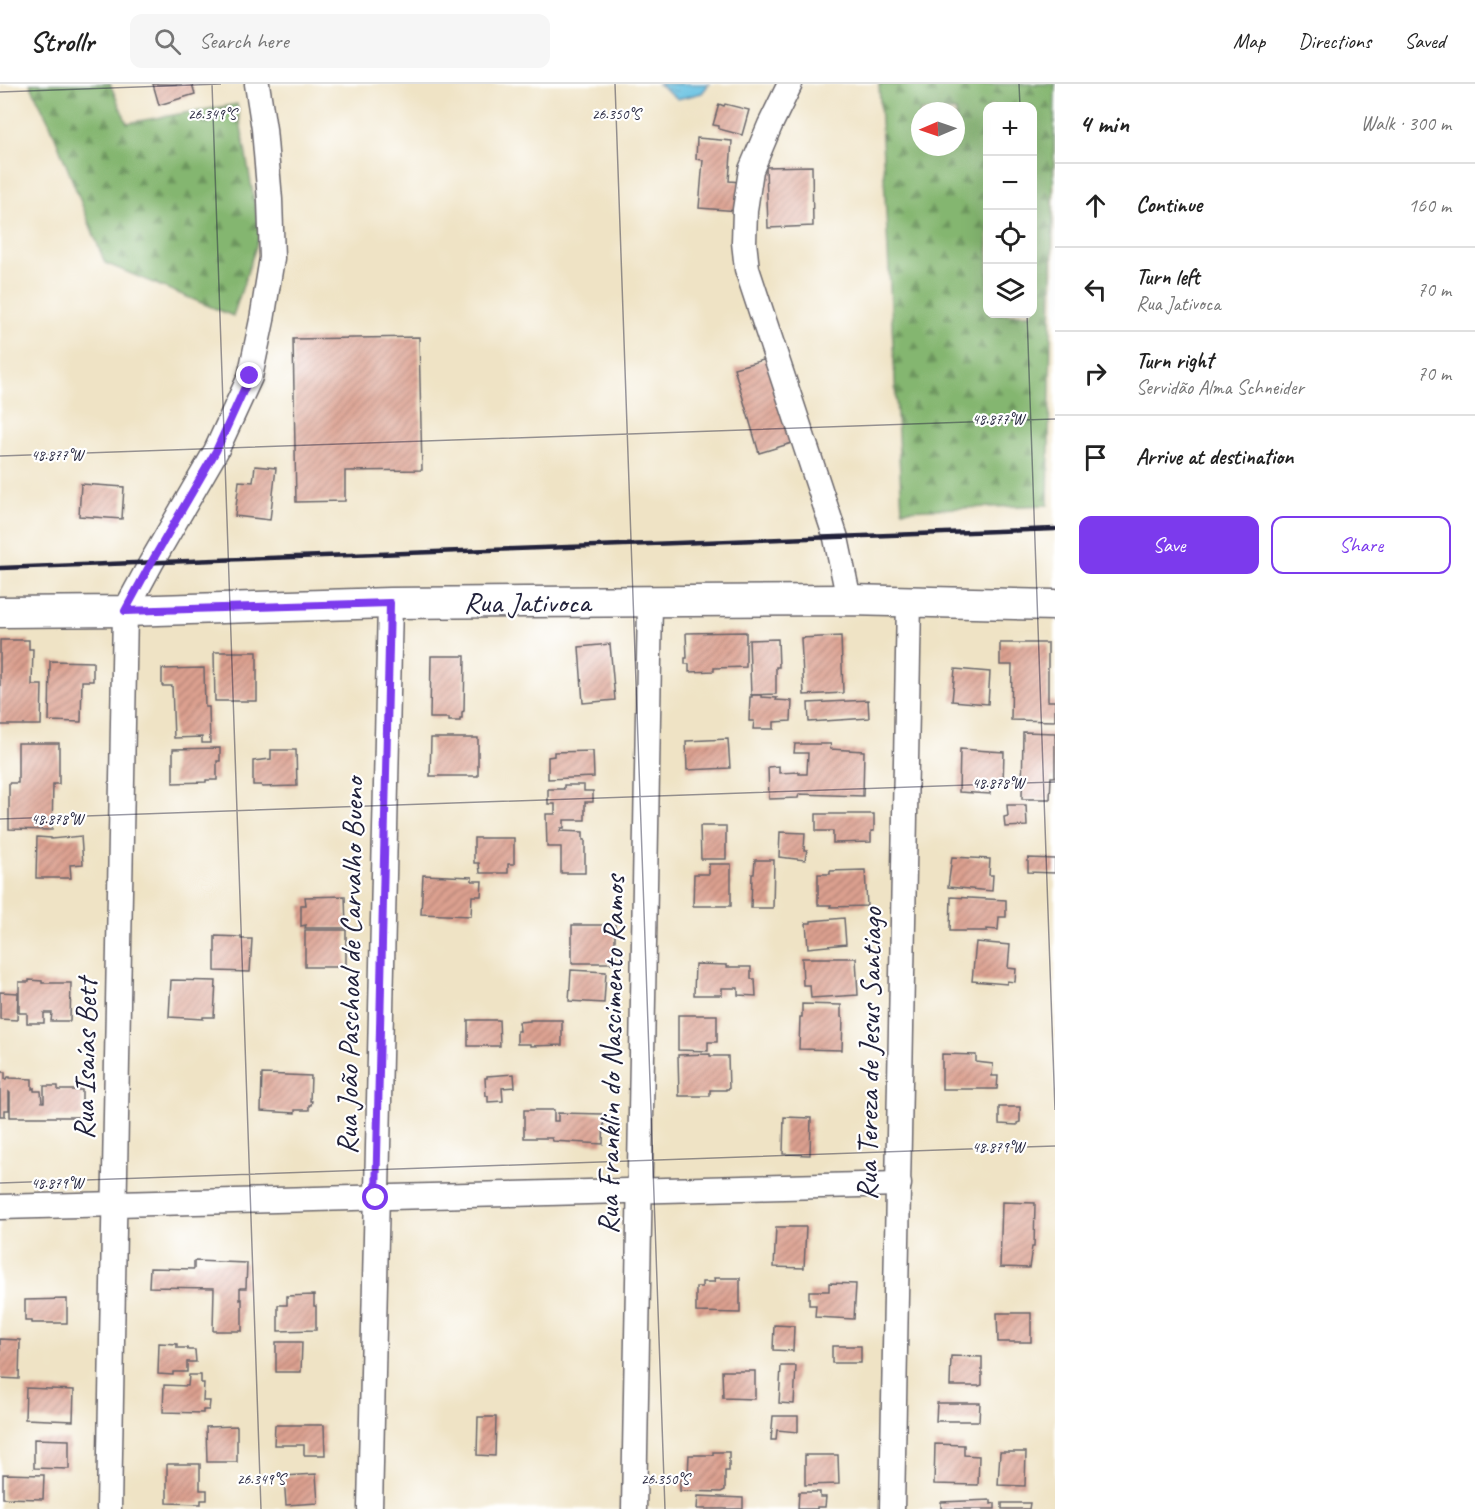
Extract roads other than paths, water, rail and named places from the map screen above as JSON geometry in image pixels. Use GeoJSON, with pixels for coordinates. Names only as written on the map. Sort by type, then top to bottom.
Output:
{"type":"FeatureCollection","features":[{"type":"Feature","properties":{"kind":"street"},"geometry":{"type":"LineString","coordinates":[[125,611],[216,451],[250,376],[272,258],[264,129],[256,84]]}},
{"type":"Feature","properties":{"kind":"street"},"geometry":{"type":"LineString","coordinates":[[790,84],[751,170],[745,210],[744,242],[747,269],[836,538],[849,600]]}},
{"type":"Feature","properties":{"kind":"street","name":"Rua Jativoca"},"geometry":{"type":"LineString","coordinates":[[0,612],[125,611],[390,603],[849,600],[1055,605]]}},
{"type":"Feature","properties":{"kind":"street","name":"Rua Tereza de Jesus Santiago"},"geometry":{"type":"LineString","coordinates":[[892,1509],[909,601]]}},
{"type":"Feature","properties":{"kind":"street","name":"Rua Franklin do Nascimento Ramos"},"geometry":{"type":"LineString","coordinates":[[634,1509],[650,602]]}},
{"type":"Feature","properties":{"kind":"street","name":"Rua João Paschoal de Carvalho Bueno"},"geometry":{"type":"LineString","coordinates":[[370,1509],[390,603]]}},
{"type":"Feature","properties":{"kind":"street","name":"Rua Isaías Bett"},"geometry":{"type":"LineString","coordinates":[[109,1509],[125,611]]}},
{"type":"Feature","properties":{"kind":"street"},"geometry":{"type":"LineString","coordinates":[[0,1208],[898,1185]]}},
{"type":"Feature","properties":{"kind":"water"},"geometry":{"type":"Polygon","coordinates":[[[658,84],[709,84],[702,93],[678,99],[658,84]]]}},
{"type":"Feature","properties":{"kind":"railway"},"geometry":{"type":"LineString","coordinates":[[0,568],[1055,529]]}}]}
